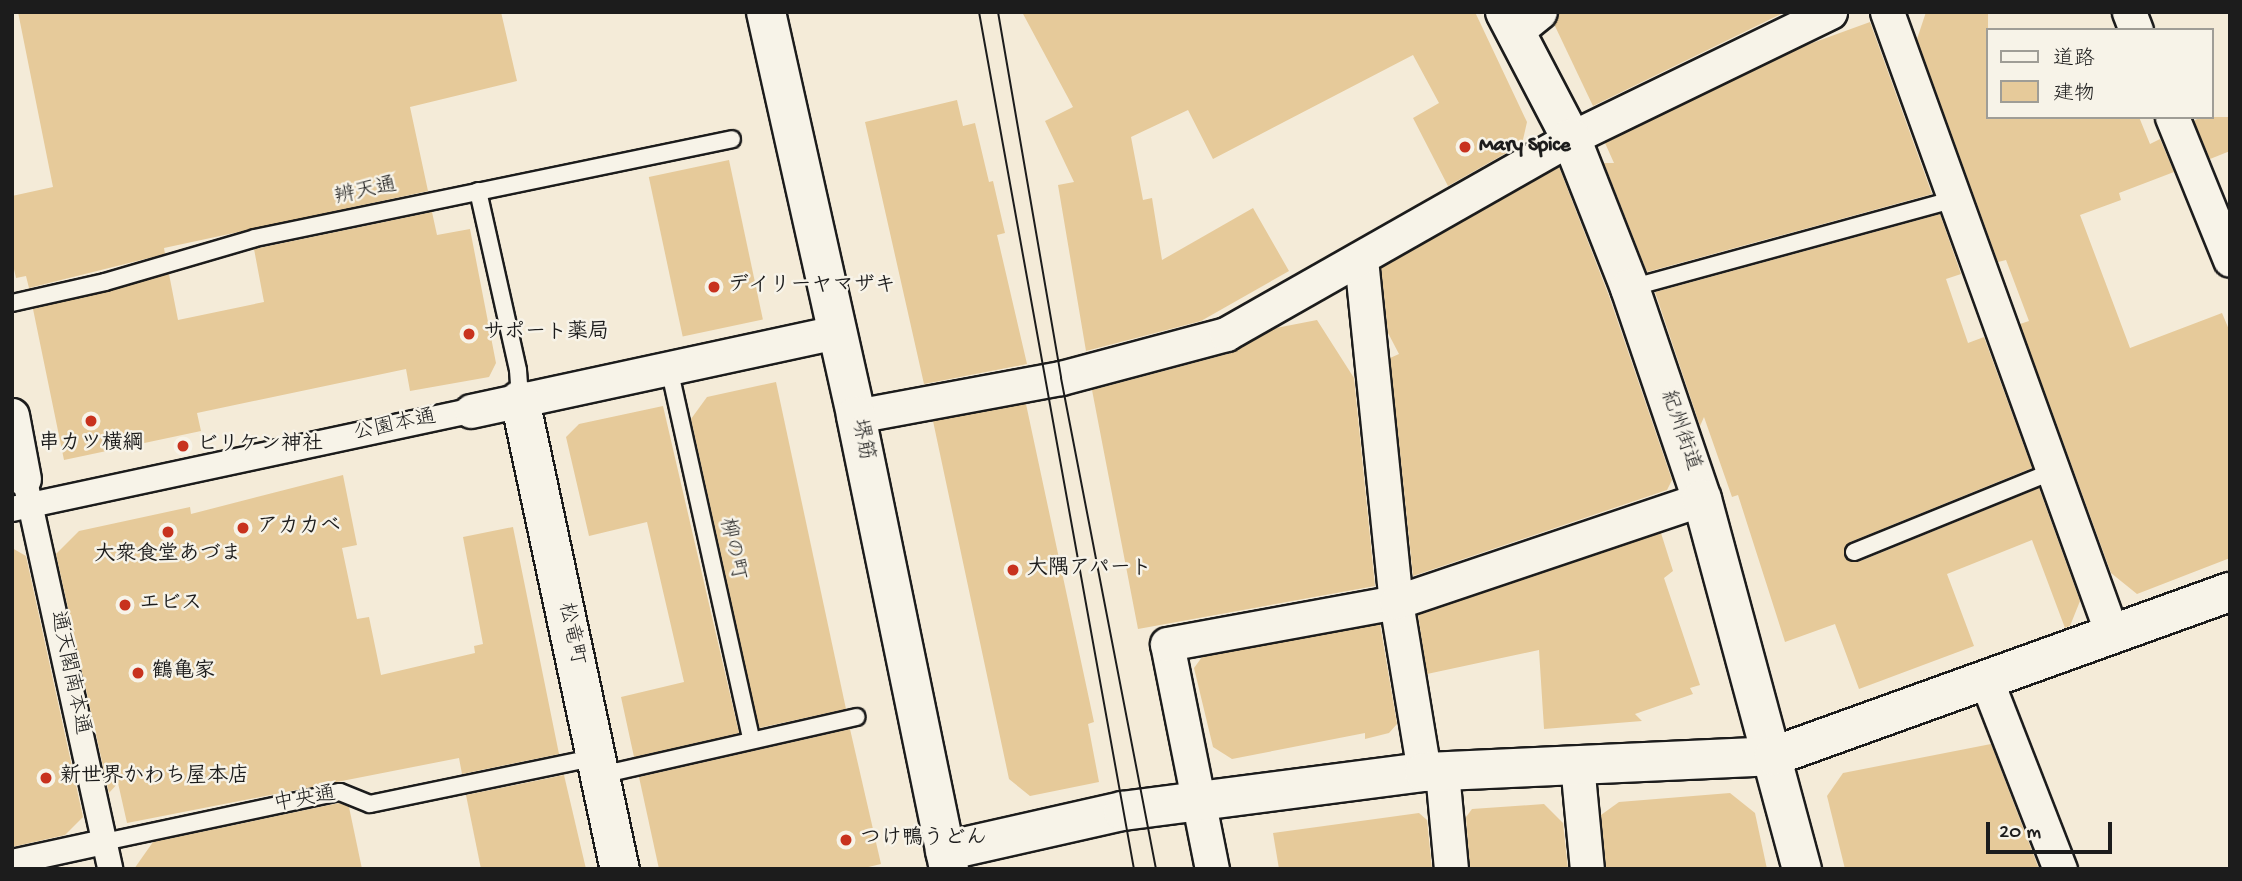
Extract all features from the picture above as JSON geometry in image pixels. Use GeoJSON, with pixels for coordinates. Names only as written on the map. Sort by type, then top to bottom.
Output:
{"type":"FeatureCollection","features":[{"type":"Feature","properties":{"kind":"street","name":"堺筋"},"geometry":{"type":"LineString","coordinates":[[766,12],[856,416],[947,860]]}},
{"type":"Feature","properties":{"kind":"street"},"geometry":{"type":"LineString","coordinates":[[856,416],[1061,378],[1226,334],[1571,138],[1829,12]]}},
{"type":"Feature","properties":{"kind":"street"},"geometry":{"type":"LineString","coordinates":[[1887,12],[2111,631]]}},
{"type":"Feature","properties":{"kind":"street","name":"紀州街道"},"geometry":{"type":"LineString","coordinates":[[1520,19],[1571,138],[1630,288],[1702,499],[1774,756],[1802,869]]}},
{"type":"Feature","properties":{"kind":"street"},"geometry":{"type":"LineString","coordinates":[[2173,119],[2230,260]]}},
{"type":"Feature","properties":{"kind":"street"},"geometry":{"type":"LineString","coordinates":[[1361,259],[1396,602],[1451,869]]}},
{"type":"Feature","properties":{"kind":"street","name":"公園本通"},"geometry":{"type":"LineString","coordinates":[[23,498],[471,411],[836,332]]}},
{"type":"Feature","properties":{"kind":"street","name":"松竜町"},"geometry":{"type":"LineString","coordinates":[[520,400],[620,869]]}},
{"type":"Feature","properties":{"kind":"street"},"geometry":{"type":"LineString","coordinates":[[12,415],[23,498]]}},
{"type":"Feature","properties":{"kind":"street","name":"通天閣南本通"},"geometry":{"type":"LineString","coordinates":[[23,498],[110,869]]}},
{"type":"Feature","properties":{"kind":"street"},"geometry":{"type":"LineString","coordinates":[[1212,869],[1167,644],[1396,602],[1702,499]]}},
{"type":"Feature","properties":{"kind":"street"},"geometry":{"type":"LineString","coordinates":[[947,860],[1122,811],[1433,772],[1774,756],[1987,682],[2111,631],[2230,592]]}},
{"type":"Feature","properties":{"kind":"street"},"geometry":{"type":"LineString","coordinates":[[1987,682],[2060,869]]}},
{"type":"Feature","properties":{"kind":"street"},"geometry":{"type":"LineString","coordinates":[[1577,764],[1587,869]]}},
{"type":"Feature","properties":{"kind":"street","name":"中央通"},"geometry":{"type":"LineString","coordinates":[[12,862],[104,842]]}},
{"type":"Feature","properties":{"kind":"lane","name":"辨天通"},"geometry":{"type":"LineString","coordinates":[[12,303],[105,282],[255,238],[732,139]]}},
{"type":"Feature","properties":{"kind":"lane"},"geometry":{"type":"LineString","coordinates":[[478,191],[518,370],[520,400]]}},
{"type":"Feature","properties":{"kind":"lane"},"geometry":{"type":"LineString","coordinates":[[1630,288],[1955,199]]}},
{"type":"Feature","properties":{"kind":"lane","name":"柳の町"},"geometry":{"type":"LineString","coordinates":[[669,368],[751,739]]}},
{"type":"Feature","properties":{"kind":"lane"},"geometry":{"type":"LineString","coordinates":[[1854,552],[2053,471]]}},
{"type":"Feature","properties":{"kind":"lane","name":"中央通"},"geometry":{"type":"LineString","coordinates":[[104,842],[340,792],[370,804],[751,739],[857,717]]}},
{"type":"Feature","properties":{"kind":"building"},"geometry":{"type":"Polygon","coordinates":[[[18,12],[501,12],[517,81],[410,107],[428,191],[164,248],[165,254],[29,288],[26,276],[16,278],[12,260],[12,196],[53,187],[18,12]]]}},
{"type":"Feature","properties":{"kind":"building"},"geometry":{"type":"Polygon","coordinates":[[[1022,12],[1475,12],[1527,122],[1522,144],[1448,186],[1413,118],[1439,103],[1413,55],[1213,159],[1188,110],[1131,137],[1143,200],[1152,198],[1162,260],[1253,208],[1289,271],[1201,321],[1086,351],[1058,185],[1074,182],[1045,121],[1073,107],[1022,12]]]}},
{"type":"Feature","properties":{"kind":"building"},"geometry":{"type":"Polygon","coordinates":[[[1559,12],[1785,12],[1593,106],[1554,24],[1559,12]]]}},
{"type":"Feature","properties":{"kind":"building"},"geometry":{"type":"Polygon","coordinates":[[[1926,12],[1988,12],[1986,119],[2140,119],[2150,144],[2160,139],[2174,172],[2119,193],[2121,200],[2080,215],[2130,348],[2222,313],[2230,332],[2230,558],[2137,594],[2111,573],[2020,324],[2029,321],[2006,260],[1998,262],[1917,39],[1926,12]]]}},
{"type":"Feature","properties":{"kind":"building"},"geometry":{"type":"Polygon","coordinates":[[[1870,22],[1932,194],[1647,272],[1604,163],[1614,163],[1605,143],[1804,46],[1870,22]]]}},
{"type":"Feature","properties":{"kind":"building"},"geometry":{"type":"Polygon","coordinates":[[[957,100],[963,126],[975,123],[989,182],[993,181],[1005,233],[997,235],[1027,364],[924,384],[865,122],[957,100]]]}},
{"type":"Feature","properties":{"kind":"building"},"geometry":{"type":"Polygon","coordinates":[[[2230,117],[2230,151],[2210,159],[2194,121],[2230,117]]]}},
{"type":"Feature","properties":{"kind":"building"},"geometry":{"type":"Polygon","coordinates":[[[729,160],[763,319],[683,336],[649,177],[729,160]]]}},
{"type":"Feature","properties":{"kind":"building"},"geometry":{"type":"Polygon","coordinates":[[[1559,167],[1609,296],[1672,480],[1667,490],[1413,576],[1390,358],[1399,354],[1388,333],[1381,268],[1559,167]]]}},
{"type":"Feature","properties":{"kind":"building"},"geometry":{"type":"Polygon","coordinates":[[[432,212],[437,235],[470,229],[496,363],[489,377],[410,391],[406,369],[197,413],[201,431],[64,460],[33,309],[169,274],[178,320],[264,302],[254,249],[432,212]]]}},
{"type":"Feature","properties":{"kind":"building"},"geometry":{"type":"Polygon","coordinates":[[[1940,214],[1961,274],[1946,279],[1968,343],[1984,337],[2032,468],[1850,542],[1844,555],[1858,562],[2039,488],[2080,601],[2070,626],[2065,628],[2032,540],[1947,574],[1974,646],[1859,689],[1835,624],[1785,642],[1738,495],[1732,497],[1704,417],[1700,426],[1655,292],[1940,214]]]}},
{"type":"Feature","properties":{"kind":"building"},"geometry":{"type":"Polygon","coordinates":[[[1317,320],[1354,378],[1375,586],[1138,629],[1092,390],[1231,353],[1276,328],[1317,320]]]}},
{"type":"Feature","properties":{"kind":"building"},"geometry":{"type":"Polygon","coordinates":[[[776,382],[846,709],[759,728],[691,419],[707,397],[776,382]]]}},
{"type":"Feature","properties":{"kind":"building","name":"大隅アパート"},"geometry":{"type":"Polygon","coordinates":[[[1026,404],[1094,722],[1088,724],[1099,782],[1030,796],[1009,779],[933,421],[1026,404]]]}},
{"type":"Feature","properties":{"kind":"building"},"geometry":{"type":"Polygon","coordinates":[[[663,406],[739,733],[634,757],[621,697],[684,682],[647,522],[589,536],[566,437],[579,424],[663,406]]]}},
{"type":"Feature","properties":{"kind":"building"},"geometry":{"type":"Polygon","coordinates":[[[343,475],[357,545],[342,548],[357,619],[369,617],[381,675],[475,653],[474,646],[483,644],[463,537],[513,527],[559,754],[462,774],[459,758],[127,823],[118,783],[109,793],[56,554],[79,531],[190,507],[191,514],[343,475]]]}},
{"type":"Feature","properties":{"kind":"building"},"geometry":{"type":"Polygon","coordinates":[[[1661,533],[1673,571],[1664,578],[1700,685],[1690,688],[1693,694],[1635,714],[1642,721],[1544,729],[1539,650],[1427,674],[1418,615],[1661,533]]]}},
{"type":"Feature","properties":{"kind":"building"},"geometry":{"type":"Polygon","coordinates":[[[12,548],[26,556],[83,817],[65,835],[12,847],[12,548]]]}},
{"type":"Feature","properties":{"kind":"building"},"geometry":{"type":"Polygon","coordinates":[[[1380,624],[1397,724],[1389,733],[1365,739],[1365,733],[1232,759],[1213,747],[1194,668],[1202,657],[1380,624]]]}},
{"type":"Feature","properties":{"kind":"building"},"geometry":{"type":"Polygon","coordinates":[[[850,729],[881,864],[860,869],[659,869],[639,777],[850,729]]]}},
{"type":"Feature","properties":{"kind":"building"},"geometry":{"type":"Polygon","coordinates":[[[1991,744],[2039,869],[1845,869],[1827,796],[1843,773],[1991,744]]]}},
{"type":"Feature","properties":{"kind":"building"},"geometry":{"type":"Polygon","coordinates":[[[564,775],[586,869],[481,869],[466,795],[564,775]]]}},
{"type":"Feature","properties":{"kind":"building"},"geometry":{"type":"Polygon","coordinates":[[[1730,793],[1755,813],[1767,869],[1606,869],[1601,815],[1619,802],[1730,793]]]}},
{"type":"Feature","properties":{"kind":"building"},"geometry":{"type":"Polygon","coordinates":[[[339,803],[349,807],[362,869],[134,869],[153,842],[339,803]]]}},
{"type":"Feature","properties":{"kind":"building"},"geometry":{"type":"Polygon","coordinates":[[[1544,804],[1563,823],[1568,869],[1470,869],[1466,817],[1472,809],[1544,804]]]}},
{"type":"Feature","properties":{"kind":"building"},"geometry":{"type":"Polygon","coordinates":[[[1419,813],[1427,820],[1432,869],[1279,869],[1273,833],[1419,813]]]}},
{"type":"Feature","properties":{"kind":"tram line"},"geometry":{"type":"LineString","coordinates":[[979,12],[1134,869]]}},
{"type":"Feature","properties":{"kind":"tram line"},"geometry":{"type":"LineString","coordinates":[[998,12],[1061,378],[1156,869]]}},
{"type":"Feature","properties":{"kind":"place","name":"Mary Spice"},"geometry":{"type":"Point","coordinates":[1465,147]}},
{"type":"Feature","properties":{"kind":"place","name":"デイリーヤマザキ"},"geometry":{"type":"Point","coordinates":[714,287]}},
{"type":"Feature","properties":{"kind":"place","name":"サポート薬局"},"geometry":{"type":"Point","coordinates":[469,334]}},
{"type":"Feature","properties":{"kind":"place","name":"串カツ横綱"},"geometry":{"type":"Point","coordinates":[91,421]}},
{"type":"Feature","properties":{"kind":"place","name":"ビリケン神社"},"geometry":{"type":"Point","coordinates":[183,446]}},
{"type":"Feature","properties":{"kind":"place","name":"アカカベ"},"geometry":{"type":"Point","coordinates":[243,528]}},
{"type":"Feature","properties":{"kind":"place","name":"大衆食堂あづま"},"geometry":{"type":"Point","coordinates":[168,532]}},
{"type":"Feature","properties":{"kind":"place","name":"大隅アパート"},"geometry":{"type":"Point","coordinates":[1013,570]}},
{"type":"Feature","properties":{"kind":"place","name":"エビス"},"geometry":{"type":"Point","coordinates":[125,605]}},
{"type":"Feature","properties":{"kind":"place","name":"鶴亀家"},"geometry":{"type":"Point","coordinates":[138,673]}},
{"type":"Feature","properties":{"kind":"place","name":"新世界かわち屋本店"},"geometry":{"type":"Point","coordinates":[46,778]}},
{"type":"Feature","properties":{"kind":"place","name":"つけ鴨うどん"},"geometry":{"type":"Point","coordinates":[846,840]}}]}
